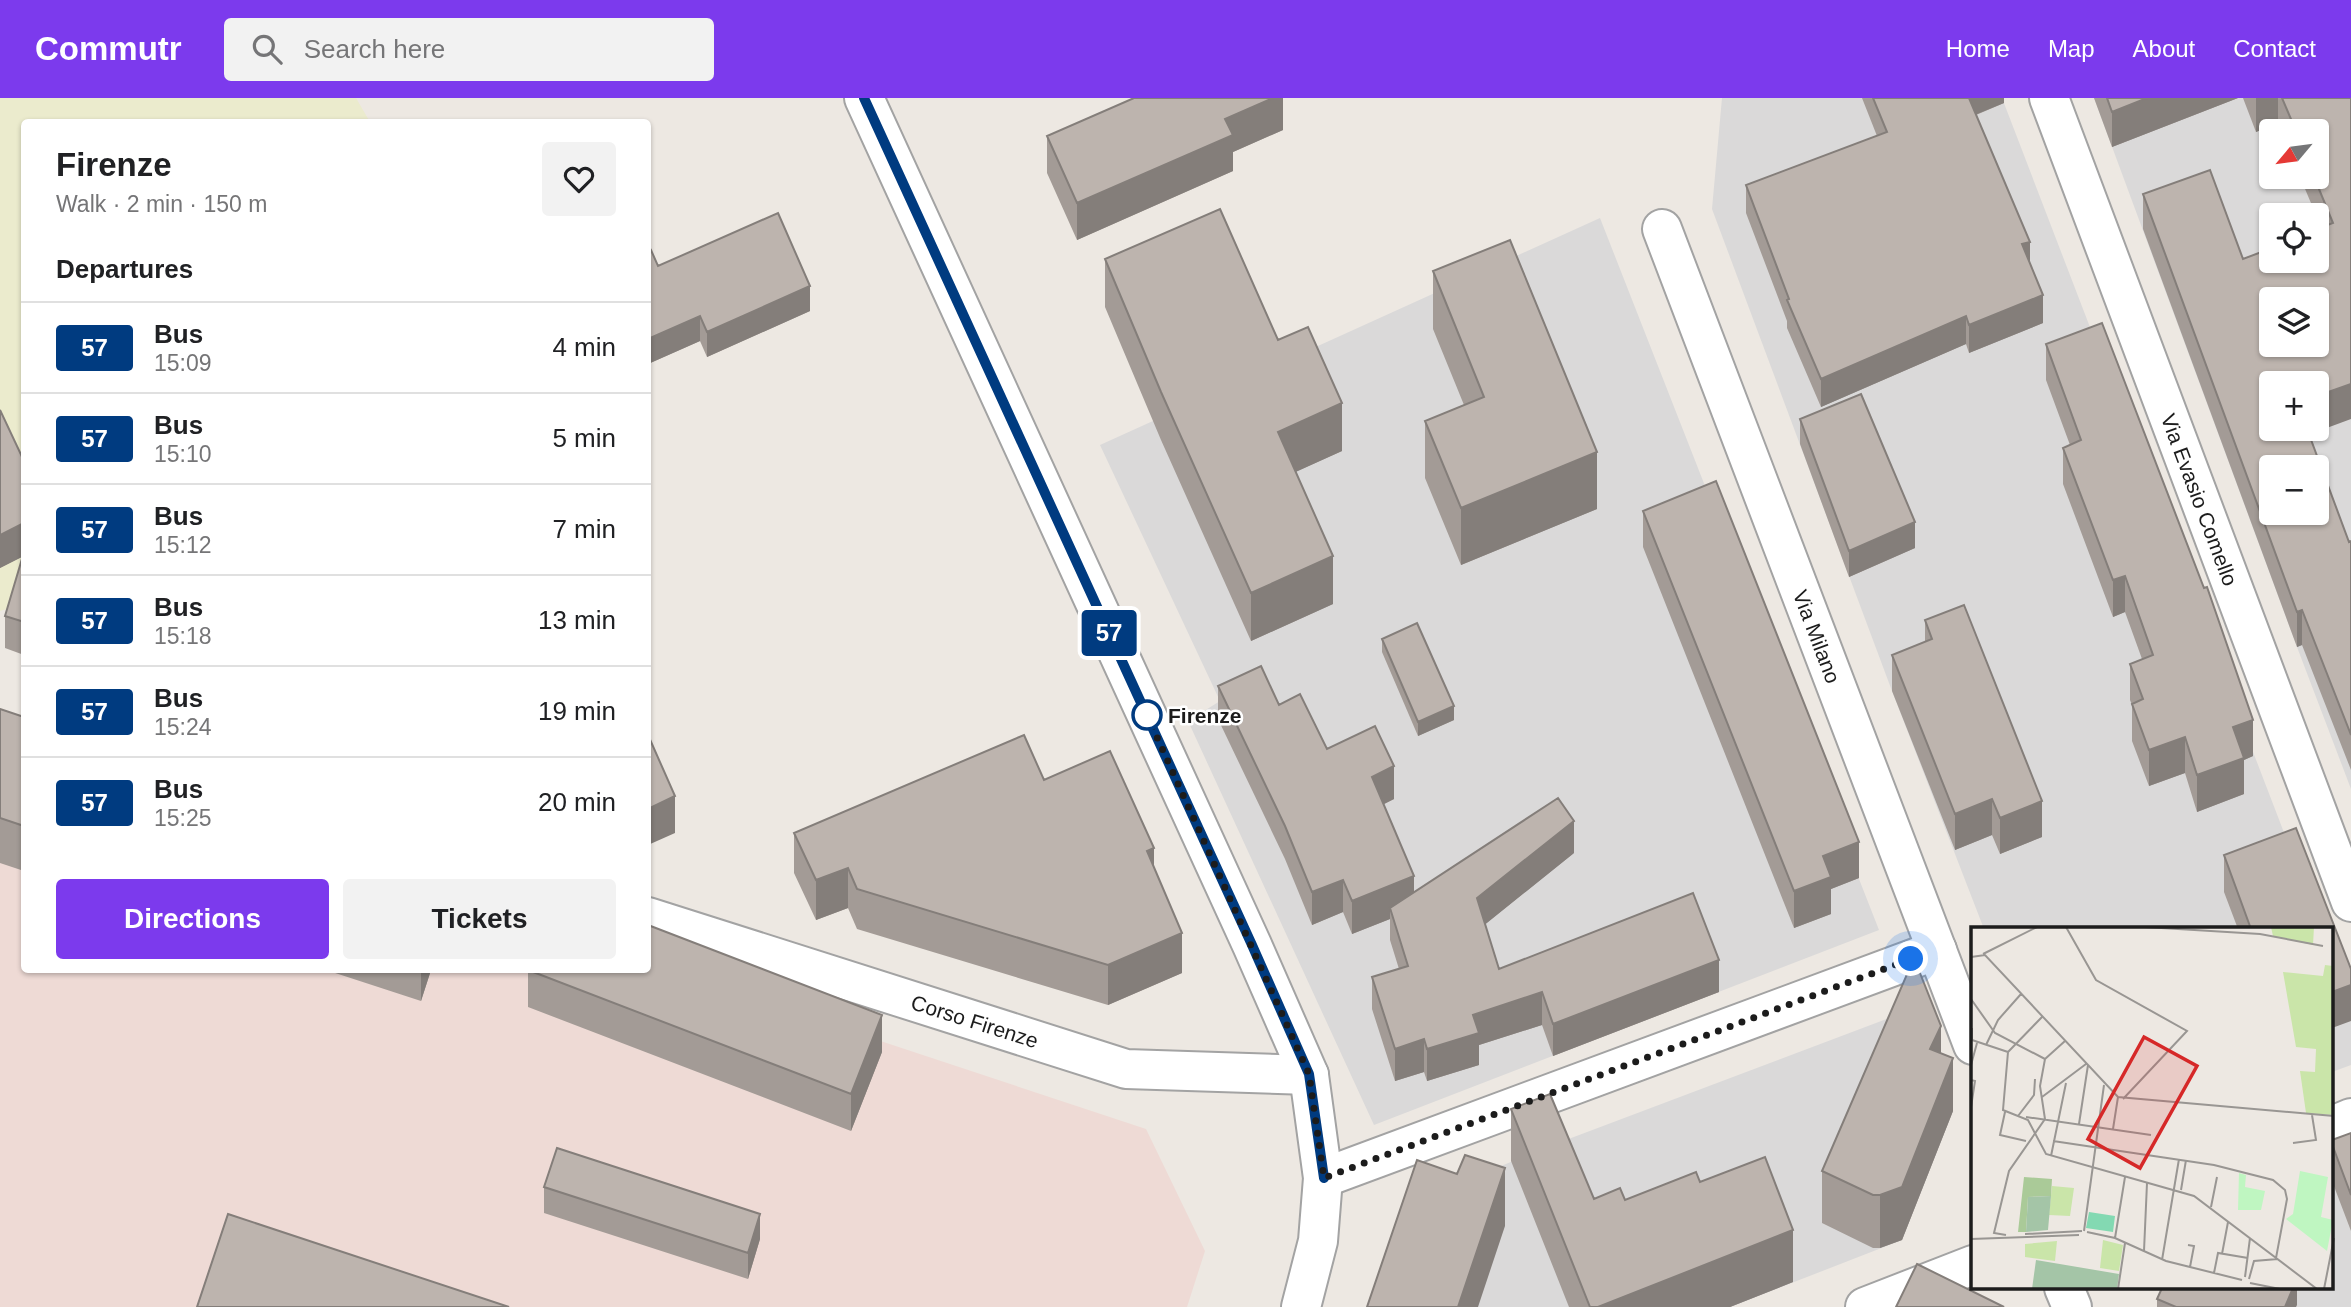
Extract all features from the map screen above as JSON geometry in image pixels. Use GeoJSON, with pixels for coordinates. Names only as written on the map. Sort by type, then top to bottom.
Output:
{"type":"FeatureCollection","features":[{"type":"Feature","properties":{"kind":"street"},"geometry":{"type":"LineString","coordinates":[[864,98],[1309,1074],[1324,1178],[1318,1241],[1301,1307]]}},
{"type":"Feature","properties":{"kind":"street","name":"Via Evasio Comello"},"geometry":{"type":"LineString","coordinates":[[2049,98],[2351,902]]}},
{"type":"Feature","properties":{"kind":"street","name":"Via Milano"},"geometry":{"type":"LineString","coordinates":[[1661,229],[1971,1040]]}},
{"type":"Feature","properties":{"kind":"street","name":"Corso Firenze"},"geometry":{"type":"LineString","coordinates":[[651,918],[1126,1069],[1309,1074]]}},
{"type":"Feature","properties":{"kind":"street"},"geometry":{"type":"LineString","coordinates":[[1324,1178],[1937,950]]}},
{"type":"Feature","properties":{"kind":"street"},"geometry":{"type":"LineString","coordinates":[[2334,1124],[2351,1118]]}},
{"type":"Feature","properties":{"kind":"street"},"geometry":{"type":"LineString","coordinates":[[1865,1307],[1971,1266]]}},
{"type":"Feature","properties":{"kind":"street"},"geometry":{"type":"LineString","coordinates":[[2065,1290],[2072,1307]]}},
{"type":"Feature","properties":{"kind":"shaded area"},"geometry":{"type":"Polygon","coordinates":[[[1722,98],[2002,98],[2320,927],[1983,927],[1712,209],[1722,98]]]}},
{"type":"Feature","properties":{"kind":"shaded area"},"geometry":{"type":"Polygon","coordinates":[[[2094,98],[2351,98],[2351,789],[2297,647],[2094,98]]]}},
{"type":"Feature","properties":{"kind":"shaded area"},"geometry":{"type":"Polygon","coordinates":[[[1600,218],[1879,930],[1374,1125],[1188,721],[1220,701],[1100,445],[1600,218]]]}},
{"type":"Feature","properties":{"kind":"shaded area"},"geometry":{"type":"Polygon","coordinates":[[[0,748],[21,756],[21,973],[651,973],[651,965],[1146,1129],[1205,1251],[1187,1307],[0,1307],[0,748]]]}},
{"type":"Feature","properties":{"kind":"shaded area"},"geometry":{"type":"Polygon","coordinates":[[[2334,961],[2351,1006],[2351,1065],[2334,1071],[2334,961]]]}},
{"type":"Feature","properties":{"kind":"shaded area"},"geometry":{"type":"Polygon","coordinates":[[[1913,1009],[1953,1111],[1902,1240],[1730,1307],[1386,1307],[1423,1198],[1550,1146],[1913,1009]]]}},
{"type":"Feature","properties":{"kind":"shaded area"},"geometry":{"type":"Polygon","coordinates":[[[2351,1169],[2351,1307],[2165,1307],[2173,1290],[2334,1290],[2334,1176],[2351,1169]]]}},
{"type":"Feature","properties":{"kind":"green space"},"geometry":{"type":"Polygon","coordinates":[[[0,98],[356,98],[368,119],[21,119],[21,605],[0,611],[0,98]]]}},
{"type":"Feature","properties":{"kind":"building"},"geometry":{"type":"Polygon","coordinates":[[[1134,98],[1273,98],[1225,119],[1233,135],[1077,203],[1047,136],[1134,98]]]}},
{"type":"Feature","properties":{"kind":"building"},"geometry":{"type":"Polygon","coordinates":[[[1873,98],[1969,98],[2030,242],[2022,244],[2043,295],[1969,325],[1966,316],[1821,379],[1787,300],[1789,299],[1746,185],[1887,132],[1873,98]]]}},
{"type":"Feature","properties":{"kind":"building"},"geometry":{"type":"Polygon","coordinates":[[[2107,98],[2147,98],[2112,112],[2107,98]]]}},
{"type":"Feature","properties":{"kind":"building"},"geometry":{"type":"Polygon","coordinates":[[[2282,98],[2351,98],[2351,384],[2329,392],[2329,371],[2259,371],[2259,441],[2311,441],[2317,455],[2259,455],[2259,509],[2143,194],[2210,170],[2243,259],[2259,253],[2259,273],[2329,273],[2329,224],[2333,223],[2329,203],[2325,203],[2319,189],[2329,189],[2329,119],[2291,119],[2282,98]]]}},
{"type":"Feature","properties":{"kind":"building"},"geometry":{"type":"Polygon","coordinates":[[[1220,209],[1278,340],[1308,327],[1342,403],[1278,432],[1333,556],[1251,593],[1105,259],[1220,209]]]}},
{"type":"Feature","properties":{"kind":"building"},"geometry":{"type":"Polygon","coordinates":[[[778,213],[810,286],[707,332],[700,316],[651,338],[651,250],[658,266],[778,213]]]}},
{"type":"Feature","properties":{"kind":"building"},"geometry":{"type":"Polygon","coordinates":[[[1510,240],[1597,452],[1461,508],[1425,421],[1484,397],[1433,271],[1510,240]]]}},
{"type":"Feature","properties":{"kind":"building"},"geometry":{"type":"Polygon","coordinates":[[[2102,323],[2204,588],[2207,587],[2253,720],[2233,727],[2244,758],[2197,775],[2185,737],[2149,750],[2132,704],[2143,699],[2130,664],[2153,655],[2125,576],[2113,580],[2063,448],[2081,440],[2046,344],[2102,323]]]}},
{"type":"Feature","properties":{"kind":"building"},"geometry":{"type":"Polygon","coordinates":[[[1861,394],[1915,522],[1849,551],[1800,419],[1861,394]]]}},
{"type":"Feature","properties":{"kind":"building"},"geometry":{"type":"Polygon","coordinates":[[[0,410],[21,455],[21,524],[0,535],[0,410]]]}},
{"type":"Feature","properties":{"kind":"building"},"geometry":{"type":"Polygon","coordinates":[[[1716,481],[1859,842],[1823,856],[1831,877],[1794,891],[1643,511],[1716,481]]]}},
{"type":"Feature","properties":{"kind":"building"},"geometry":{"type":"Polygon","coordinates":[[[2329,488],[2349,542],[2351,541],[2351,735],[2302,610],[2297,612],[2265,525],[2329,525],[2329,488]]]}},
{"type":"Feature","properties":{"kind":"building"},"geometry":{"type":"Polygon","coordinates":[[[21,562],[21,621],[5,616],[21,562]]]}},
{"type":"Feature","properties":{"kind":"building"},"geometry":{"type":"Polygon","coordinates":[[[1964,605],[2042,801],[2000,818],[1992,799],[1955,814],[1892,655],[1932,639],[1925,620],[1964,605]]]}},
{"type":"Feature","properties":{"kind":"building"},"geometry":{"type":"Polygon","coordinates":[[[1417,623],[1454,706],[1418,722],[1382,639],[1417,623]]]}},
{"type":"Feature","properties":{"kind":"building"},"geometry":{"type":"Polygon","coordinates":[[[1261,666],[1279,705],[1300,694],[1327,749],[1375,726],[1394,766],[1372,777],[1414,876],[1352,901],[1343,880],[1312,892],[1285,826],[1218,686],[1261,666]]]}},
{"type":"Feature","properties":{"kind":"building"},"geometry":{"type":"Polygon","coordinates":[[[0,709],[21,716],[21,825],[0,818],[0,709]]]}},
{"type":"Feature","properties":{"kind":"building"},"geometry":{"type":"Polygon","coordinates":[[[1024,735],[1044,780],[1110,751],[1154,848],[1147,851],[1182,933],[1108,965],[857,889],[848,868],[816,880],[794,833],[1024,735]]]}},
{"type":"Feature","properties":{"kind":"building"},"geometry":{"type":"Polygon","coordinates":[[[651,742],[675,796],[651,808],[651,742]]]}},
{"type":"Feature","properties":{"kind":"building"},"geometry":{"type":"Polygon","coordinates":[[[1558,798],[1574,821],[1477,898],[1499,969],[1693,893],[1719,960],[1553,1024],[1542,992],[1473,1015],[1479,1033],[1427,1049],[1424,1039],[1395,1049],[1372,977],[1408,966],[1390,908],[1558,798]]]}},
{"type":"Feature","properties":{"kind":"building"},"geometry":{"type":"Polygon","coordinates":[[[2296,828],[2351,969],[2351,985],[2334,991],[2334,927],[2250,927],[2224,855],[2296,828]]]}},
{"type":"Feature","properties":{"kind":"building"},"geometry":{"type":"Polygon","coordinates":[[[651,926],[882,1015],[851,1094],[536,973],[651,973],[651,926]]]}},
{"type":"Feature","properties":{"kind":"building"},"geometry":{"type":"Polygon","coordinates":[[[1914,958],[1941,1026],[1930,1049],[1953,1058],[1902,1187],[1873,1195],[1822,1171],[1914,958]]]}},
{"type":"Feature","properties":{"kind":"building"},"geometry":{"type":"Polygon","coordinates":[[[1550,1094],[1594,1199],[1620,1188],[1625,1200],[1696,1172],[1700,1182],[1765,1157],[1793,1230],[1598,1307],[1590,1307],[1511,1109],[1550,1094]]]}},
{"type":"Feature","properties":{"kind":"building"},"geometry":{"type":"Polygon","coordinates":[[[2351,1133],[2351,1195],[2334,1149],[2334,1139],[2351,1133]]]}},
{"type":"Feature","properties":{"kind":"building"},"geometry":{"type":"Polygon","coordinates":[[[557,1148],[760,1214],[748,1253],[544,1187],[557,1148]]]}},
{"type":"Feature","properties":{"kind":"building"},"geometry":{"type":"Polygon","coordinates":[[[1465,1155],[1505,1168],[1458,1307],[1367,1307],[1417,1160],[1457,1174],[1465,1155]]]}},
{"type":"Feature","properties":{"kind":"building"},"geometry":{"type":"Polygon","coordinates":[[[228,1214],[509,1307],[197,1307],[228,1214]]]}},
{"type":"Feature","properties":{"kind":"building"},"geometry":{"type":"Polygon","coordinates":[[[1917,1264],[2004,1307],[1896,1307],[1917,1264]]]}},
{"type":"Feature","properties":{"kind":"building"},"geometry":{"type":"Polygon","coordinates":[[[2161,1290],[2292,1290],[2285,1307],[2176,1307],[2157,1299],[2161,1290]]]}},
{"type":"Feature","properties":{"kind":"bus line","name":"57"},"geometry":{"type":"LineString","coordinates":[[864,98],[1309,1074],[1324,1178]]}},
{"type":"Feature","properties":{"kind":"place","name":"Firenze"},"geometry":{"type":"Point","coordinates":[1147,715]}},
{"type":"Feature","properties":{"kind":"route"},"geometry":{"type":"LineString","coordinates":[[1147,715],[1309,1074],[1324,1178],[1911,959]]}}]}
